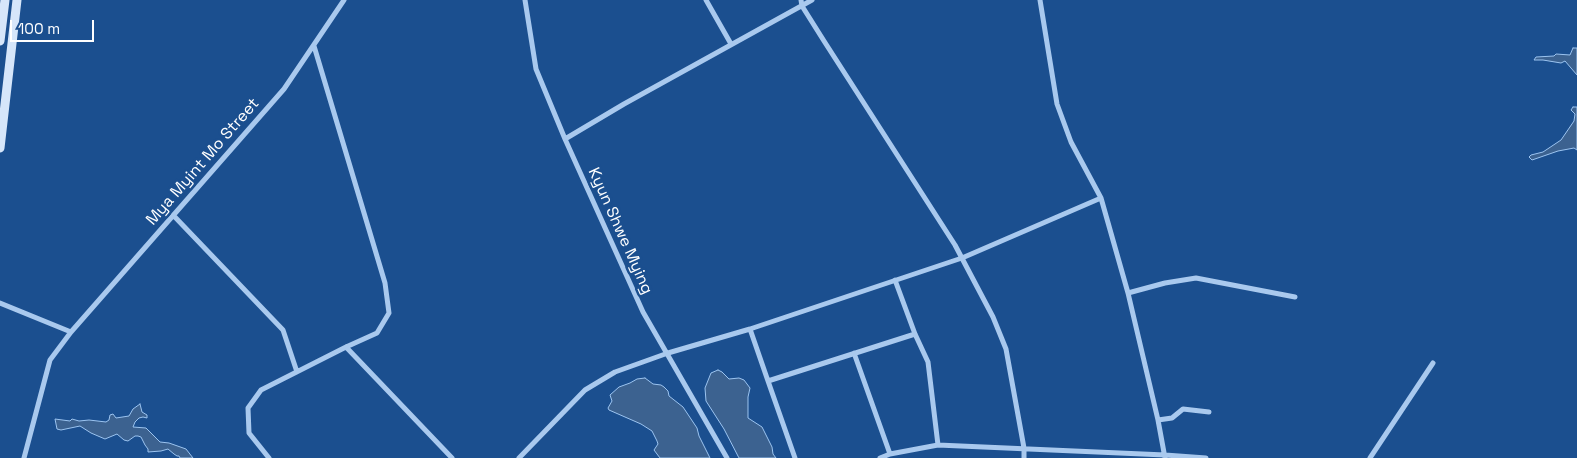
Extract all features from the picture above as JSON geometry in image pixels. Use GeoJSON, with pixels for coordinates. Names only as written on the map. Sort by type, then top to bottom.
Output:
{"type":"FeatureCollection","features":[{"type":"Feature","properties":{"kind":"main road"},"geometry":{"type":"LineString","coordinates":[[0,41],[5,0]]}},
{"type":"Feature","properties":{"kind":"main road"},"geometry":{"type":"LineString","coordinates":[[0,148],[17,0]]}},
{"type":"Feature","properties":{"kind":"street","name":"Mya Myint Mo Street"},"geometry":{"type":"LineString","coordinates":[[24,458],[50,360],[71,332],[284,89],[344,0]]}},
{"type":"Feature","properties":{"kind":"street","name":"Kyun Shwe Mying"},"geometry":{"type":"LineString","coordinates":[[525,0],[536,69],[565,139],[643,312],[728,458]]}},
{"type":"Feature","properties":{"kind":"street"},"geometry":{"type":"LineString","coordinates":[[706,0],[732,44]]}},
{"type":"Feature","properties":{"kind":"street"},"geometry":{"type":"LineString","coordinates":[[565,139],[802,3],[812,0]]}},
{"type":"Feature","properties":{"kind":"street"},"geometry":{"type":"LineString","coordinates":[[1040,0],[1057,104],[1071,142],[1101,198],[1128,293],[1165,456]]}},
{"type":"Feature","properties":{"kind":"street"},"geometry":{"type":"LineString","coordinates":[[802,3],[955,245],[993,317],[1006,349],[1024,448],[1024,458]]}},
{"type":"Feature","properties":{"kind":"street"},"geometry":{"type":"LineString","coordinates":[[269,458],[249,432],[248,408],[261,390],[346,346],[377,333],[389,313],[385,283],[314,46]]}},
{"type":"Feature","properties":{"kind":"street"},"geometry":{"type":"LineString","coordinates":[[519,458],[585,390],[615,372],[962,258],[1101,198]]}},
{"type":"Feature","properties":{"kind":"street"},"geometry":{"type":"LineString","coordinates":[[173,215],[283,330],[297,372]]}},
{"type":"Feature","properties":{"kind":"street"},"geometry":{"type":"LineString","coordinates":[[1128,293],[1165,283],[1196,278],[1295,297]]}},
{"type":"Feature","properties":{"kind":"street"},"geometry":{"type":"LineString","coordinates":[[895,280],[915,334],[928,362],[938,445]]}},
{"type":"Feature","properties":{"kind":"street"},"geometry":{"type":"LineString","coordinates":[[0,303],[71,332]]}},
{"type":"Feature","properties":{"kind":"street"},"geometry":{"type":"LineString","coordinates":[[750,329],[795,458]]}},
{"type":"Feature","properties":{"kind":"street"},"geometry":{"type":"LineString","coordinates":[[768,381],[915,334]]}},
{"type":"Feature","properties":{"kind":"street"},"geometry":{"type":"LineString","coordinates":[[346,346],[452,458]]}},
{"type":"Feature","properties":{"kind":"street"},"geometry":{"type":"LineString","coordinates":[[854,353],[890,454]]}},
{"type":"Feature","properties":{"kind":"street"},"geometry":{"type":"LineString","coordinates":[[1370,458],[1434,363]]}},
{"type":"Feature","properties":{"kind":"street"},"geometry":{"type":"LineString","coordinates":[[1158,420],[1172,418],[1183,409],[1209,412]]}},
{"type":"Feature","properties":{"kind":"street"},"geometry":{"type":"LineString","coordinates":[[880,458],[890,454],[902,455],[938,445],[1206,458]]}},
{"type":"Feature","properties":{"kind":"water"},"geometry":{"type":"Polygon","coordinates":[[[1573,48],[1577,48],[1577,75],[1565,61],[1561,63],[1534,60],[1536,57],[1554,56],[1556,54],[1570,55],[1573,48]]]}},
{"type":"Feature","properties":{"kind":"water"},"geometry":{"type":"Polygon","coordinates":[[[1573,107],[1577,107],[1577,150],[1574,148],[1558,151],[1532,160],[1529,157],[1531,155],[1543,152],[1561,140],[1574,121],[1575,114],[1571,110],[1573,107]]]}},
{"type":"Feature","properties":{"kind":"water"},"geometry":{"type":"Polygon","coordinates":[[[718,370],[729,379],[739,378],[744,380],[750,388],[748,418],[762,427],[776,458],[739,458],[724,429],[706,401],[705,388],[711,373],[718,370]]]}},
{"type":"Feature","properties":{"kind":"water"},"geometry":{"type":"Polygon","coordinates":[[[645,378],[653,384],[664,387],[668,391],[669,396],[683,407],[697,428],[710,458],[660,458],[654,450],[658,444],[652,431],[609,410],[608,408],[612,401],[610,395],[619,387],[637,379],[645,378]]]}},
{"type":"Feature","properties":{"kind":"water"},"geometry":{"type":"Polygon","coordinates":[[[140,404],[142,412],[147,415],[147,418],[139,418],[133,427],[146,428],[160,442],[186,449],[193,458],[180,458],[168,449],[148,452],[141,437],[138,436],[128,441],[117,434],[105,439],[80,426],[61,430],[57,429],[55,419],[106,422],[109,420],[110,415],[113,414],[116,418],[129,416],[133,409],[140,404]]]}}]}
